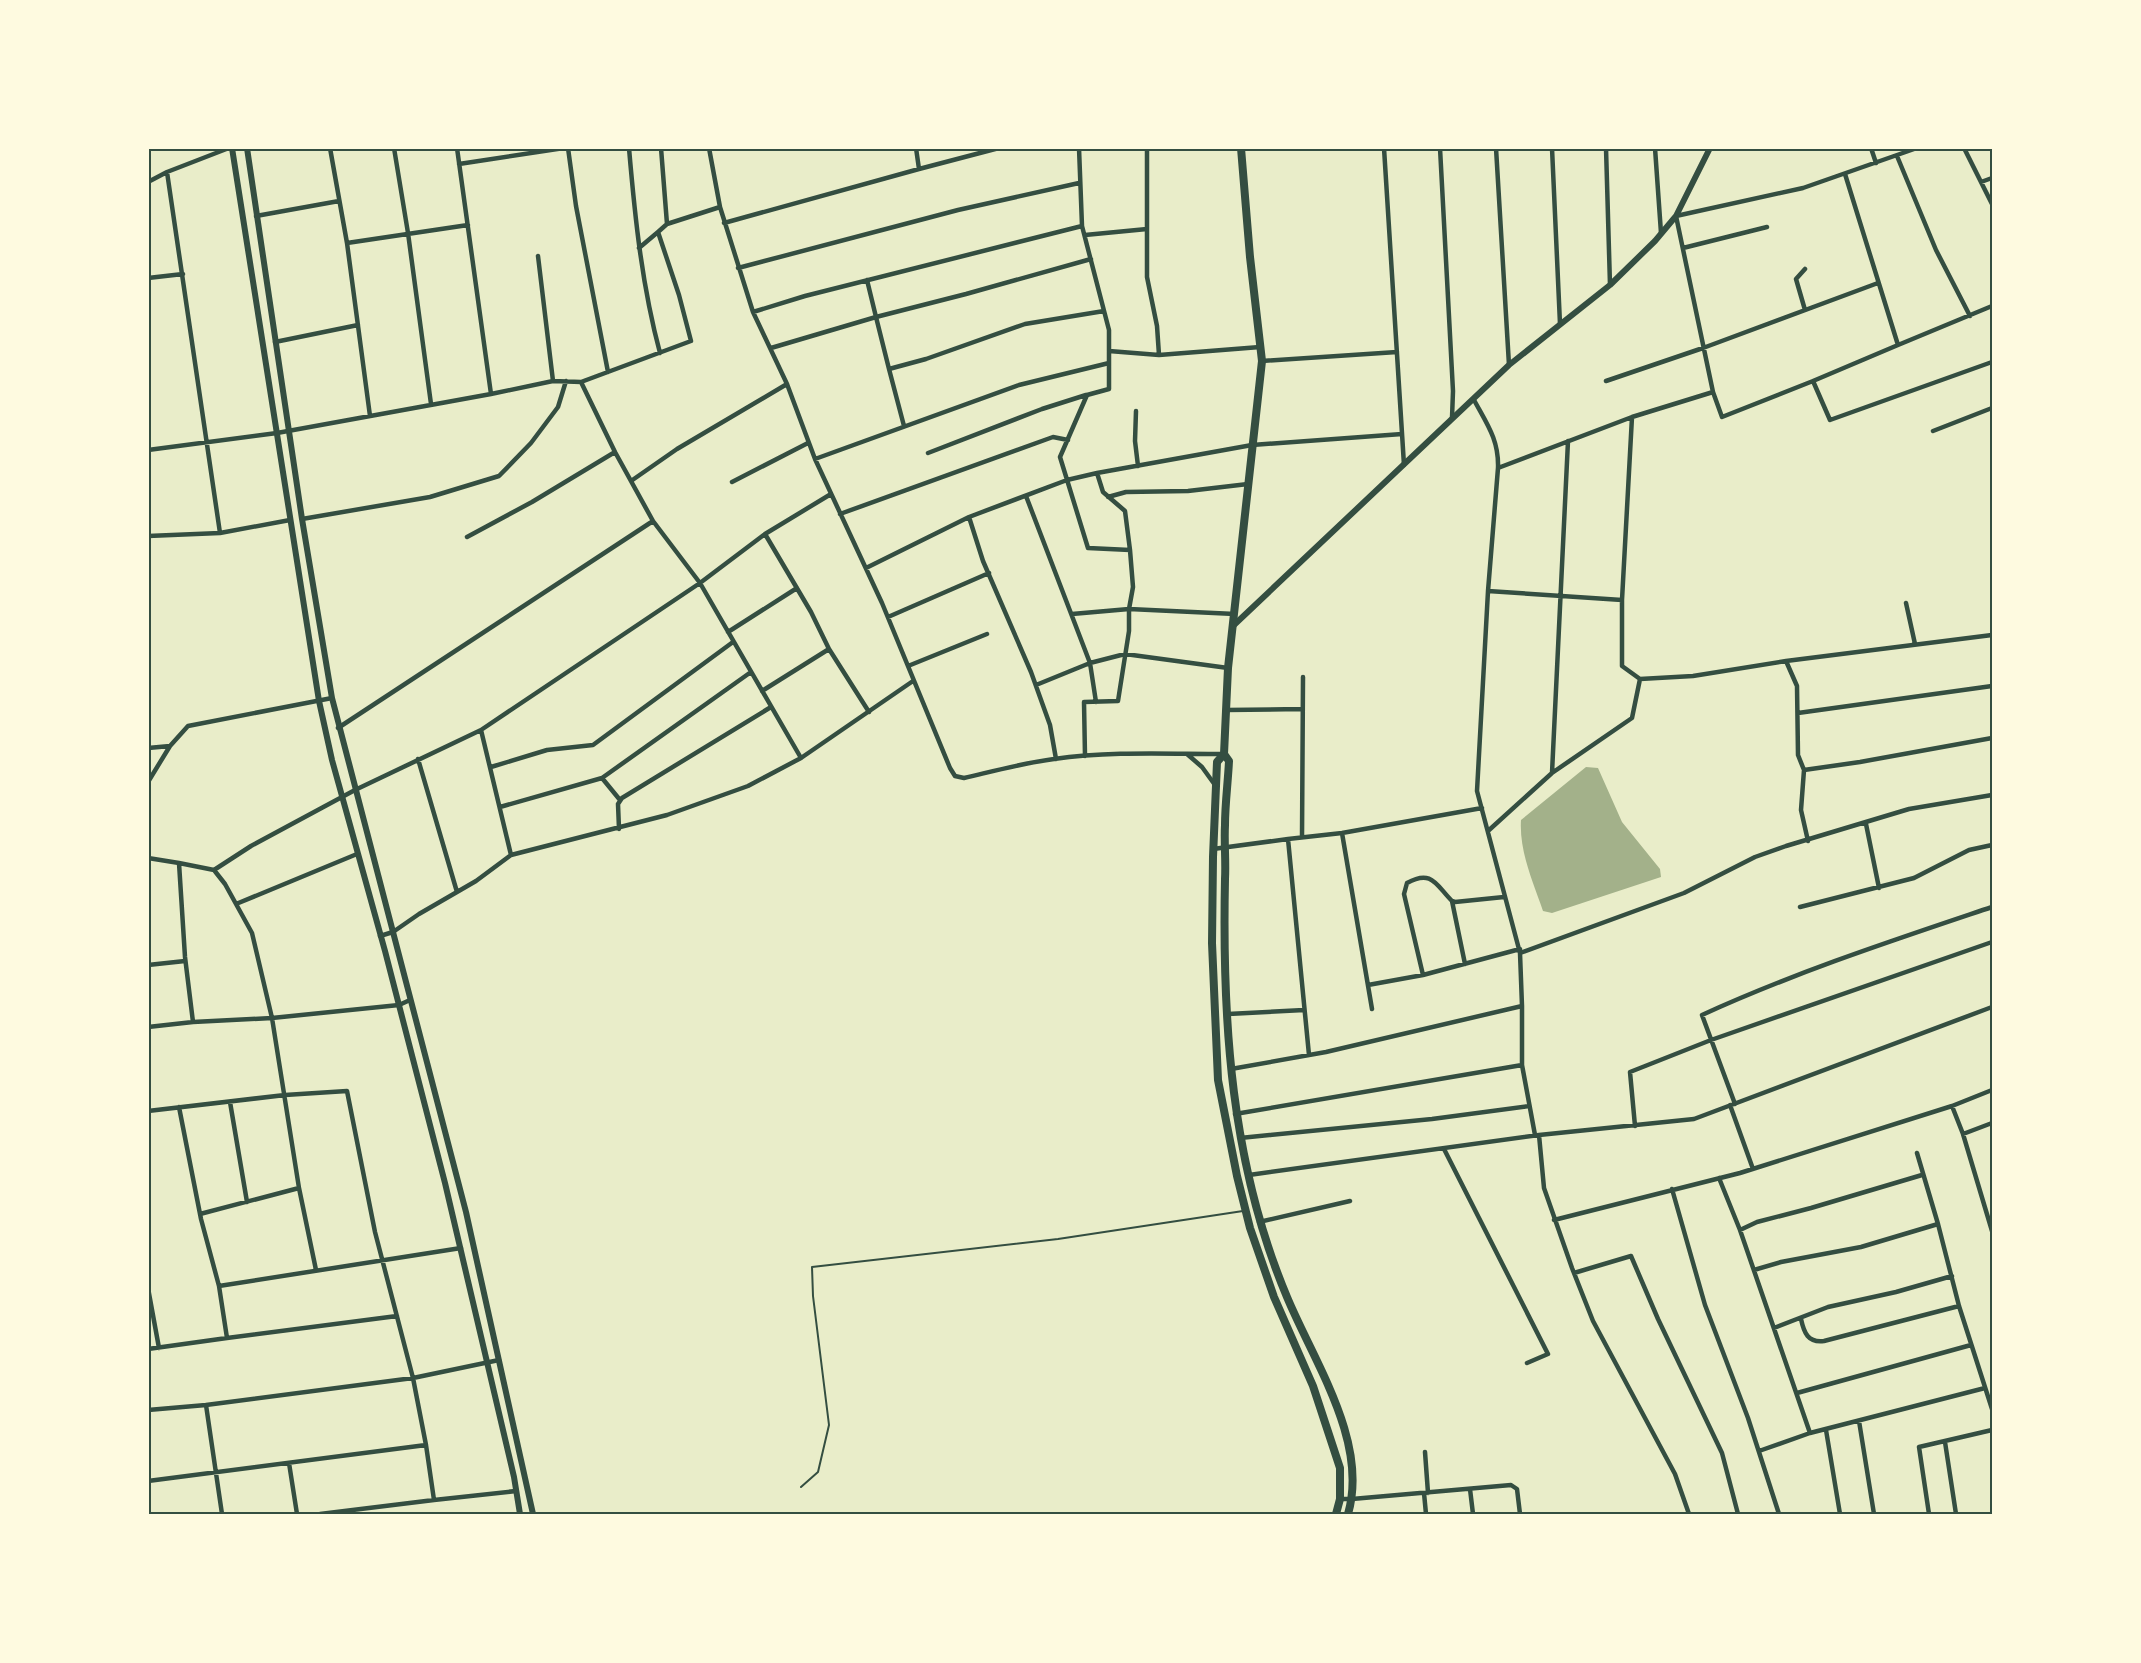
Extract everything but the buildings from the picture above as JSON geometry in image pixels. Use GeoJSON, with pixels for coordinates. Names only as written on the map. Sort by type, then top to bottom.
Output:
{"type":"FeatureCollection","features":[{"type":"Feature","properties":{"kind":"main road"},"geometry":{"type":"LineString","coordinates":[[1241,148],[1262,360],[1224,710],[1224,754],[1229,761],[1225,825],[1224,952],[1231,1069],[1239,1138],[1259,1222],[1286,1296],[1332,1395],[1351,1451],[1353,1478],[1352,1499],[1348,1515]]}},
{"type":"Feature","properties":{"kind":"main road"},"geometry":{"type":"LineString","coordinates":[[1224,754],[1217,762],[1213,849],[1212,943],[1217,1067],[1245,1210],[1274,1297],[1312,1386],[1340,1468],[1340,1499],[1336,1515]]}},
{"type":"Feature","properties":{"kind":"street"},"geometry":{"type":"LineString","coordinates":[[148,182],[167,172],[230,148],[319,701],[357,854],[445,1183],[488,1363],[520,1515]]}},
{"type":"Feature","properties":{"kind":"street"},"geometry":{"type":"LineString","coordinates":[[247,148],[302,519],[338,728],[369,837],[458,1182],[533,1515]]}},
{"type":"Feature","properties":{"kind":"street"},"geometry":{"type":"LineString","coordinates":[[330,148],[347,243],[370,416]]}},
{"type":"Feature","properties":{"kind":"street"},"geometry":{"type":"LineString","coordinates":[[394,148],[431,404]]}},
{"type":"Feature","properties":{"kind":"street"},"geometry":{"type":"LineString","coordinates":[[457,148],[491,394]]}},
{"type":"Feature","properties":{"kind":"street"},"geometry":{"type":"LineString","coordinates":[[459,164],[522,152],[566,148],[608,372]]}},
{"type":"Feature","properties":{"kind":"street"},"geometry":{"type":"LineString","coordinates":[[629,148],[648,309],[660,352]]}},
{"type":"Feature","properties":{"kind":"street"},"geometry":{"type":"LineString","coordinates":[[662,148],[667,224]]}},
{"type":"Feature","properties":{"kind":"street"},"geometry":{"type":"LineString","coordinates":[[709,148],[724,224],[753,312],[787,384],[808,443],[888,617],[913,681],[955,776],[964,778],[1056,759],[1085,756],[1224,754]]}},
{"type":"Feature","properties":{"kind":"street"},"geometry":{"type":"LineString","coordinates":[[916,148],[919,168]]}},
{"type":"Feature","properties":{"kind":"street"},"geometry":{"type":"LineString","coordinates":[[724,224],[919,168],[999,148]]}},
{"type":"Feature","properties":{"kind":"street"},"geometry":{"type":"LineString","coordinates":[[928,453],[1042,409],[1109,389],[1109,330],[1082,226],[1079,148]]}},
{"type":"Feature","properties":{"kind":"street"},"geometry":{"type":"LineString","coordinates":[[1147,148],[1147,277],[1159,355]]}},
{"type":"Feature","properties":{"kind":"street"},"geometry":{"type":"LineString","coordinates":[[1384,148],[1404,465]]}},
{"type":"Feature","properties":{"kind":"street"},"geometry":{"type":"LineString","coordinates":[[1440,148],[1453,391],[1452,418]]}},
{"type":"Feature","properties":{"kind":"street"},"geometry":{"type":"LineString","coordinates":[[1496,148],[1509,365]]}},
{"type":"Feature","properties":{"kind":"street"},"geometry":{"type":"LineString","coordinates":[[1552,148],[1560,324]]}},
{"type":"Feature","properties":{"kind":"street"},"geometry":{"type":"LineString","coordinates":[[1606,148],[1610,285]]}},
{"type":"Feature","properties":{"kind":"street"},"geometry":{"type":"LineString","coordinates":[[1655,148],[1661,233]]}},
{"type":"Feature","properties":{"kind":"street"},"geometry":{"type":"LineString","coordinates":[[1234,625],[1509,365],[1610,285],[1676,216],[1710,148]]}},
{"type":"Feature","properties":{"kind":"street"},"geometry":{"type":"LineString","coordinates":[[1871,148],[1876,164]]}},
{"type":"Feature","properties":{"kind":"street"},"geometry":{"type":"LineString","coordinates":[[1676,216],[1803,188],[1917,148]]}},
{"type":"Feature","properties":{"kind":"street"},"geometry":{"type":"LineString","coordinates":[[1964,148],[1992,204]]}},
{"type":"Feature","properties":{"kind":"street"},"geometry":{"type":"LineString","coordinates":[[1898,156],[1936,250],[1970,316]]}},
{"type":"Feature","properties":{"kind":"street"},"geometry":{"type":"LineString","coordinates":[[167,172],[220,533]]}},
{"type":"Feature","properties":{"kind":"street"},"geometry":{"type":"LineString","coordinates":[[1845,174],[1898,345]]}},
{"type":"Feature","properties":{"kind":"street"},"geometry":{"type":"LineString","coordinates":[[1981,182],[1992,178]]}},
{"type":"Feature","properties":{"kind":"street"},"geometry":{"type":"LineString","coordinates":[[738,268],[958,210],[1079,183]]}},
{"type":"Feature","properties":{"kind":"street"},"geometry":{"type":"LineString","coordinates":[[256,217],[339,201]]}},
{"type":"Feature","properties":{"kind":"street"},"geometry":{"type":"LineString","coordinates":[[639,248],[667,224],[720,207]]}},
{"type":"Feature","properties":{"kind":"street"},"geometry":{"type":"LineString","coordinates":[[1676,216],[1713,392],[1722,417],[1992,306]]}},
{"type":"Feature","properties":{"kind":"street"},"geometry":{"type":"LineString","coordinates":[[347,243],[468,225]]}},
{"type":"Feature","properties":{"kind":"street"},"geometry":{"type":"LineString","coordinates":[[753,312],[867,280],[1082,226]]}},
{"type":"Feature","properties":{"kind":"street"},"geometry":{"type":"LineString","coordinates":[[1683,248],[1767,227]]}},
{"type":"Feature","properties":{"kind":"street"},"geometry":{"type":"LineString","coordinates":[[1084,235],[1147,229]]}},
{"type":"Feature","properties":{"kind":"street"},"geometry":{"type":"LineString","coordinates":[[148,450],[289,431],[553,381],[582,382],[691,341],[680,296],[658,232]]}},
{"type":"Feature","properties":{"kind":"street"},"geometry":{"type":"LineString","coordinates":[[538,256],[553,381]]}},
{"type":"Feature","properties":{"kind":"street"},"geometry":{"type":"LineString","coordinates":[[771,348],[876,316],[1091,259]]}},
{"type":"Feature","properties":{"kind":"street"},"geometry":{"type":"LineString","coordinates":[[1805,269],[1796,279],[1805,310]]}},
{"type":"Feature","properties":{"kind":"street"},"geometry":{"type":"LineString","coordinates":[[148,278],[183,274]]}},
{"type":"Feature","properties":{"kind":"street"},"geometry":{"type":"LineString","coordinates":[[867,280],[904,426]]}},
{"type":"Feature","properties":{"kind":"street"},"geometry":{"type":"LineString","coordinates":[[1606,381],[1703,348],[1878,283]]}},
{"type":"Feature","properties":{"kind":"street"},"geometry":{"type":"LineString","coordinates":[[257,308],[269,307]]}},
{"type":"Feature","properties":{"kind":"street"},"geometry":{"type":"LineString","coordinates":[[889,369],[926,359],[1024,324],[1104,311]]}},
{"type":"Feature","properties":{"kind":"street"},"geometry":{"type":"LineString","coordinates":[[275,342],[358,325]]}},
{"type":"Feature","properties":{"kind":"street"},"geometry":{"type":"LineString","coordinates":[[1109,351],[1159,355],[1260,347]]}},
{"type":"Feature","properties":{"kind":"street"},"geometry":{"type":"LineString","coordinates":[[1262,360],[1397,352]]}},
{"type":"Feature","properties":{"kind":"street"},"geometry":{"type":"LineString","coordinates":[[1813,381],[1830,420],[1992,362]]}},
{"type":"Feature","properties":{"kind":"street"},"geometry":{"type":"LineString","coordinates":[[815,459],[1019,385],[1109,363]]}},
{"type":"Feature","properties":{"kind":"street"},"geometry":{"type":"LineString","coordinates":[[148,536],[220,533],[302,519],[430,497],[499,476],[531,443],[558,407],[566,381]]}},
{"type":"Feature","properties":{"kind":"street"},"geometry":{"type":"LineString","coordinates":[[582,382],[615,452],[653,521],[700,583],[801,758]]}},
{"type":"Feature","properties":{"kind":"street"},"geometry":{"type":"LineString","coordinates":[[631,481],[676,449],[787,384]]}},
{"type":"Feature","properties":{"kind":"street"},"geometry":{"type":"LineString","coordinates":[[1498,468],[1632,417],[1713,392]]}},
{"type":"Feature","properties":{"kind":"street"},"geometry":{"type":"LineString","coordinates":[[1087,395],[1060,457],[1088,548],[1130,550]]}},
{"type":"Feature","properties":{"kind":"street"},"geometry":{"type":"LineString","coordinates":[[1474,400],[1492,433],[1498,451],[1477,791],[1520,951],[1522,1065],[1537,1135],[1544,1188],[1593,1321],[1675,1474],[1689,1515]]}},
{"type":"Feature","properties":{"kind":"street"},"geometry":{"type":"LineString","coordinates":[[1933,431],[1992,408]]}},
{"type":"Feature","properties":{"kind":"street"},"geometry":{"type":"LineString","coordinates":[[1136,411],[1135,441],[1138,466]]}},
{"type":"Feature","properties":{"kind":"street"},"geometry":{"type":"LineString","coordinates":[[1632,417],[1622,600],[1622,666],[1640,680],[1693,676],[1786,661],[1992,635]]}},
{"type":"Feature","properties":{"kind":"street"},"geometry":{"type":"LineString","coordinates":[[866,568],[969,517],[1067,480],[1252,445],[1402,434]]}},
{"type":"Feature","properties":{"kind":"street"},"geometry":{"type":"LineString","coordinates":[[840,514],[1053,436],[1068,440]]}},
{"type":"Feature","properties":{"kind":"street"},"geometry":{"type":"LineString","coordinates":[[1552,773],[1568,441]]}},
{"type":"Feature","properties":{"kind":"street"},"geometry":{"type":"LineString","coordinates":[[732,482],[808,443]]}},
{"type":"Feature","properties":{"kind":"street"},"geometry":{"type":"LineString","coordinates":[[467,537],[532,502],[615,452]]}},
{"type":"Feature","properties":{"kind":"street"},"geometry":{"type":"LineString","coordinates":[[1085,756],[1084,702],[1118,701],[1133,587],[1127,514],[1103,492],[1097,473]]}},
{"type":"Feature","properties":{"kind":"street"},"geometry":{"type":"LineString","coordinates":[[1108,497],[1126,492],[1188,491],[1248,484]]}},
{"type":"Feature","properties":{"kind":"street"},"geometry":{"type":"LineString","coordinates":[[214,870],[251,846],[342,796],[481,730],[700,583],[765,534],[831,494]]}},
{"type":"Feature","properties":{"kind":"street"},"geometry":{"type":"LineString","coordinates":[[1026,496],[1090,663],[1096,702]]}},
{"type":"Feature","properties":{"kind":"street"},"geometry":{"type":"LineString","coordinates":[[969,517],[989,573],[1036,685],[1050,725],[1056,759]]}},
{"type":"Feature","properties":{"kind":"street"},"geometry":{"type":"LineString","coordinates":[[338,728],[653,521]]}},
{"type":"Feature","properties":{"kind":"street"},"geometry":{"type":"LineString","coordinates":[[765,534],[829,649],[869,712]]}},
{"type":"Feature","properties":{"kind":"street"},"geometry":{"type":"LineString","coordinates":[[888,617],[989,573]]}},
{"type":"Feature","properties":{"kind":"street"},"geometry":{"type":"LineString","coordinates":[[728,632],[797,588]]}},
{"type":"Feature","properties":{"kind":"street"},"geometry":{"type":"LineString","coordinates":[[1488,591],[1622,600]]}},
{"type":"Feature","properties":{"kind":"street"},"geometry":{"type":"LineString","coordinates":[[1906,603],[1916,644]]}},
{"type":"Feature","properties":{"kind":"street"},"geometry":{"type":"LineString","coordinates":[[1072,614],[1129,609],[1235,614]]}},
{"type":"Feature","properties":{"kind":"street"},"geometry":{"type":"LineString","coordinates":[[908,666],[987,634]]}},
{"type":"Feature","properties":{"kind":"street"},"geometry":{"type":"LineString","coordinates":[[491,767],[547,750],[593,744],[733,642]]}},
{"type":"Feature","properties":{"kind":"street"},"geometry":{"type":"LineString","coordinates":[[762,691],[829,649]]}},
{"type":"Feature","properties":{"kind":"street"},"geometry":{"type":"LineString","coordinates":[[1036,685],[1090,663],[1125,654],[1228,668]]}},
{"type":"Feature","properties":{"kind":"street"},"geometry":{"type":"LineString","coordinates":[[1786,661],[1797,686],[1798,755],[1804,770],[1801,810],[1808,841]]}},
{"type":"Feature","properties":{"kind":"street"},"geometry":{"type":"LineString","coordinates":[[500,807],[602,778],[751,672]]}},
{"type":"Feature","properties":{"kind":"street"},"geometry":{"type":"LineString","coordinates":[[1302,677],[1302,837]]}},
{"type":"Feature","properties":{"kind":"street"},"geometry":{"type":"LineString","coordinates":[[1488,831],[1552,773],[1632,718],[1640,680]]}},
{"type":"Feature","properties":{"kind":"street"},"geometry":{"type":"LineString","coordinates":[[380,936],[393,932],[476,881],[511,855],[668,815],[748,786],[801,758],[913,681]]}},
{"type":"Feature","properties":{"kind":"street"},"geometry":{"type":"LineString","coordinates":[[1798,713],[1992,686]]}},
{"type":"Feature","properties":{"kind":"street"},"geometry":{"type":"LineString","coordinates":[[148,782],[170,746],[188,726],[332,698]]}},
{"type":"Feature","properties":{"kind":"street"},"geometry":{"type":"LineString","coordinates":[[620,800],[771,707]]}},
{"type":"Feature","properties":{"kind":"street"},"geometry":{"type":"LineString","coordinates":[[1224,710],[1301,710]]}},
{"type":"Feature","properties":{"kind":"street"},"geometry":{"type":"LineString","coordinates":[[481,730],[511,855]]}},
{"type":"Feature","properties":{"kind":"street"},"geometry":{"type":"LineString","coordinates":[[1804,770],[1992,738]]}},
{"type":"Feature","properties":{"kind":"street"},"geometry":{"type":"LineString","coordinates":[[148,748],[170,746]]}},
{"type":"Feature","properties":{"kind":"street"},"geometry":{"type":"LineString","coordinates":[[1187,754],[1202,767],[1216,787]]}},
{"type":"Feature","properties":{"kind":"street"},"geometry":{"type":"LineString","coordinates":[[418,759],[442,834],[457,892]]}},
{"type":"Feature","properties":{"kind":"street"},"geometry":{"type":"LineString","coordinates":[[602,778],[620,800],[619,829]]}},
{"type":"Feature","properties":{"kind":"street"},"geometry":{"type":"LineString","coordinates":[[1368,985],[1423,975],[1520,951],[1684,892],[1755,857],[1910,809],[1992,795]]}},
{"type":"Feature","properties":{"kind":"street"},"geometry":{"type":"LineString","coordinates":[[1213,849],[1342,833],[1482,808]]}},
{"type":"Feature","properties":{"kind":"street"},"geometry":{"type":"LineString","coordinates":[[1866,824],[1879,888]]}},
{"type":"Feature","properties":{"kind":"street"},"geometry":{"type":"LineString","coordinates":[[1342,833],[1372,1009]]}},
{"type":"Feature","properties":{"kind":"street"},"geometry":{"type":"LineString","coordinates":[[1288,839],[1309,1055]]}},
{"type":"Feature","properties":{"kind":"street"},"geometry":{"type":"LineString","coordinates":[[1800,908],[1914,878],[1969,850],[1992,844]]}},
{"type":"Feature","properties":{"kind":"street"},"geometry":{"type":"LineString","coordinates":[[236,904],[357,854]]}},
{"type":"Feature","properties":{"kind":"street"},"geometry":{"type":"LineString","coordinates":[[148,858],[214,870],[225,884],[252,933],[272,1018],[316,1270]]}},
{"type":"Feature","properties":{"kind":"street"},"geometry":{"type":"LineString","coordinates":[[179,863],[185,961],[193,1022]]}},
{"type":"Feature","properties":{"kind":"street"},"geometry":{"type":"LineString","coordinates":[[1423,975],[1404,888],[1415,878],[1430,878],[1452,901],[1465,964]]}},
{"type":"Feature","properties":{"kind":"street"},"geometry":{"type":"LineString","coordinates":[[1452,901],[1504,897]]}},
{"type":"Feature","properties":{"kind":"street"},"geometry":{"type":"LineString","coordinates":[[1753,1169],[1702,1015],[1869,948],[1992,907]]}},
{"type":"Feature","properties":{"kind":"street"},"geometry":{"type":"LineString","coordinates":[[1635,1126],[1630,1072],[1992,942]]}},
{"type":"Feature","properties":{"kind":"street"},"geometry":{"type":"LineString","coordinates":[[148,965],[185,961]]}},
{"type":"Feature","properties":{"kind":"street"},"geometry":{"type":"LineString","coordinates":[[148,1027],[272,1018],[399,1005],[410,1000]]}},
{"type":"Feature","properties":{"kind":"street"},"geometry":{"type":"LineString","coordinates":[[1231,1069],[1309,1055],[1522,1006]]}},
{"type":"Feature","properties":{"kind":"street"},"geometry":{"type":"LineString","coordinates":[[1249,1175],[1537,1135],[1694,1119],[1992,1007]]}},
{"type":"Feature","properties":{"kind":"street"},"geometry":{"type":"LineString","coordinates":[[1227,1014],[1304,1010]]}},
{"type":"Feature","properties":{"kind":"street"},"geometry":{"type":"LineString","coordinates":[[1235,1114],[1522,1065]]}},
{"type":"Feature","properties":{"kind":"street"},"geometry":{"type":"LineString","coordinates":[[1554,1220],[1753,1169],[1952,1106],[1992,1090]]}},
{"type":"Feature","properties":{"kind":"street"},"geometry":{"type":"LineString","coordinates":[[148,1111],[285,1095],[347,1091],[383,1261],[413,1378],[434,1500]]}},
{"type":"Feature","properties":{"kind":"street"},"geometry":{"type":"LineString","coordinates":[[230,1102],[247,1202]]}},
{"type":"Feature","properties":{"kind":"street"},"geometry":{"type":"LineString","coordinates":[[1239,1138],[1420,1120],[1529,1106]]}},
{"type":"Feature","properties":{"kind":"street"},"geometry":{"type":"LineString","coordinates":[[1952,1106],[1963,1134],[1992,1231]]}},
{"type":"Feature","properties":{"kind":"street"},"geometry":{"type":"LineString","coordinates":[[179,1107],[200,1214],[219,1286],[227,1338]]}},
{"type":"Feature","properties":{"kind":"street"},"geometry":{"type":"LineString","coordinates":[[1963,1134],[1992,1123]]}},
{"type":"Feature","properties":{"kind":"street"},"geometry":{"type":"LineString","coordinates":[[1444,1149],[1548,1354],[1527,1363]]}},
{"type":"Feature","properties":{"kind":"street"},"geometry":{"type":"LineString","coordinates":[[1917,1153],[1959,1306],[1992,1409]]}},
{"type":"Feature","properties":{"kind":"street"},"geometry":{"type":"LineString","coordinates":[[1740,1230],[1756,1222],[1922,1174]]}},
{"type":"Feature","properties":{"kind":"street"},"geometry":{"type":"LineString","coordinates":[[1719,1178],[1740,1230],[1810,1433]]}},
{"type":"Feature","properties":{"kind":"street"},"geometry":{"type":"LineString","coordinates":[[445,1183],[458,1182]]}},
{"type":"Feature","properties":{"kind":"street"},"geometry":{"type":"LineString","coordinates":[[200,1214],[300,1188]]}},
{"type":"Feature","properties":{"kind":"street"},"geometry":{"type":"LineString","coordinates":[[1672,1189],[1705,1305],[1760,1451],[1779,1515]]}},
{"type":"Feature","properties":{"kind":"street"},"geometry":{"type":"LineString","coordinates":[[1259,1222],[1350,1201]]}},
{"type":"Feature","properties":{"kind":"street"},"geometry":{"type":"LineString","coordinates":[[1754,1270],[1781,1262],[1861,1247],[1938,1224]]}},
{"type":"Feature","properties":{"kind":"street"},"geometry":{"type":"LineString","coordinates":[[219,1286],[460,1248]]}},
{"type":"Feature","properties":{"kind":"street"},"geometry":{"type":"LineString","coordinates":[[1574,1273],[1631,1256],[1658,1319],[1722,1453],[1738,1515]]}},
{"type":"Feature","properties":{"kind":"street"},"geometry":{"type":"LineString","coordinates":[[1774,1329],[1828,1307],[1896,1292],[1952,1276]]}},
{"type":"Feature","properties":{"kind":"street"},"geometry":{"type":"LineString","coordinates":[[148,1288],[159,1348]]}},
{"type":"Feature","properties":{"kind":"street"},"geometry":{"type":"LineString","coordinates":[[1801,1319],[1807,1336],[1818,1342],[1959,1306]]}},
{"type":"Feature","properties":{"kind":"street"},"geometry":{"type":"LineString","coordinates":[[148,1349],[397,1316]]}},
{"type":"Feature","properties":{"kind":"street"},"geometry":{"type":"LineString","coordinates":[[1797,1393],[1971,1345]]}},
{"type":"Feature","properties":{"kind":"street"},"geometry":{"type":"LineString","coordinates":[[148,1410],[206,1405],[413,1378],[499,1360]]}},
{"type":"Feature","properties":{"kind":"street"},"geometry":{"type":"LineString","coordinates":[[1760,1451],[1810,1433],[1985,1388]]}},
{"type":"Feature","properties":{"kind":"street"},"geometry":{"type":"LineString","coordinates":[[206,1405],[222,1515]]}},
{"type":"Feature","properties":{"kind":"street"},"geometry":{"type":"LineString","coordinates":[[1859,1421],[1874,1515]]}},
{"type":"Feature","properties":{"kind":"street"},"geometry":{"type":"LineString","coordinates":[[1826,1430],[1840,1515]]}},
{"type":"Feature","properties":{"kind":"street"},"geometry":{"type":"LineString","coordinates":[[1929,1515],[1919,1447],[1992,1430]]}},
{"type":"Feature","properties":{"kind":"street"},"geometry":{"type":"LineString","coordinates":[[1946,1442],[1956,1515]]}},
{"type":"Feature","properties":{"kind":"street"},"geometry":{"type":"LineString","coordinates":[[148,1481],[426,1445]]}},
{"type":"Feature","properties":{"kind":"street"},"geometry":{"type":"LineString","coordinates":[[1425,1452],[1426,1515]]}},
{"type":"Feature","properties":{"kind":"street"},"geometry":{"type":"LineString","coordinates":[[289,1463],[297,1515]]}},
{"type":"Feature","properties":{"kind":"street"},"geometry":{"type":"LineString","coordinates":[[1340,1499],[1515,1486],[1520,1515]]}},
{"type":"Feature","properties":{"kind":"street"},"geometry":{"type":"LineString","coordinates":[[1470,1490],[1473,1515]]}},
{"type":"Feature","properties":{"kind":"street"},"geometry":{"type":"LineString","coordinates":[[320,1515],[516,1491]]}},
{"type":"Feature","properties":{"kind":"lane"},"geometry":{"type":"LineString","coordinates":[[801,1487],[818,1472],[829,1425],[813,1296],[812,1267],[1058,1239],[1245,1210]]}},
{"type":"Feature","properties":{"kind":"shaded area"},"geometry":{"type":"Polygon","coordinates":[[[1586,767],[1598,768],[1622,822],[1660,869],[1661,877],[1552,913],[1543,911],[1524,855],[1521,820],[1586,767]]]}}]}
